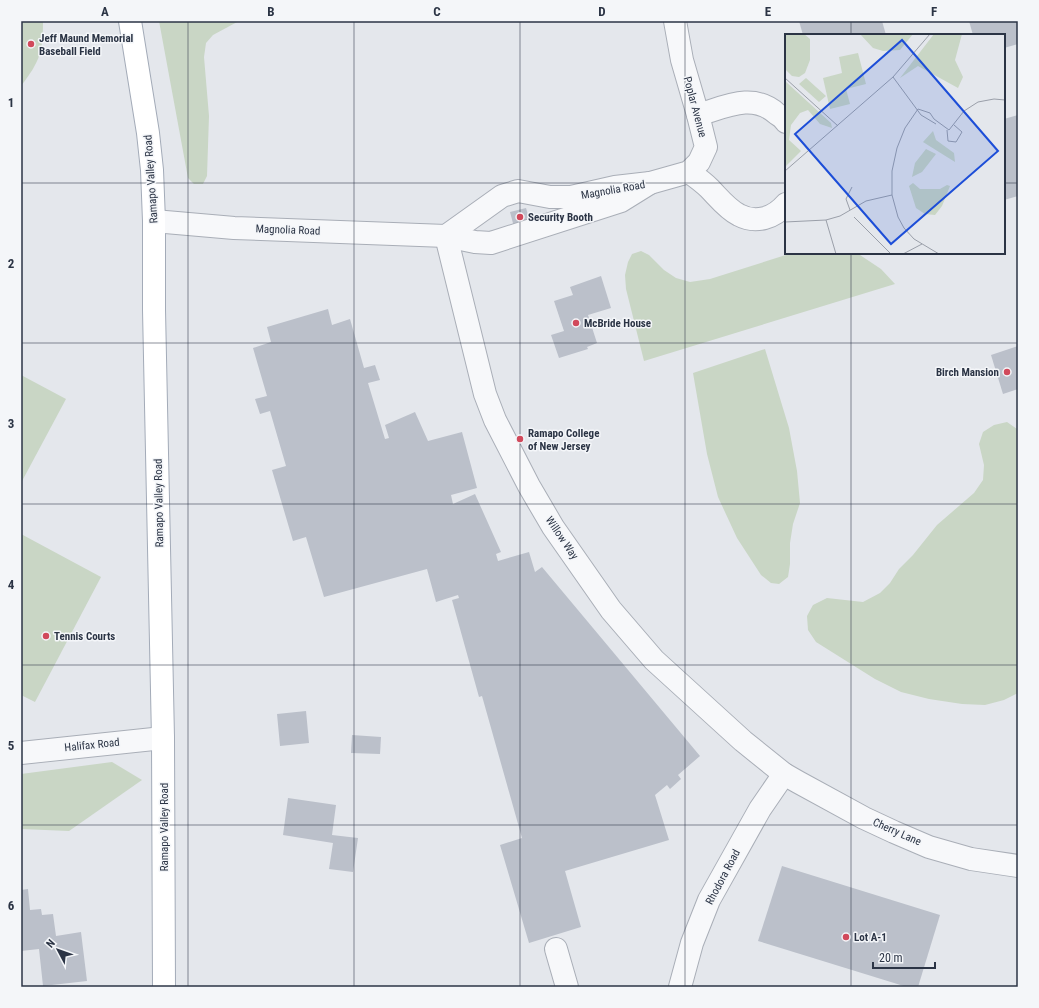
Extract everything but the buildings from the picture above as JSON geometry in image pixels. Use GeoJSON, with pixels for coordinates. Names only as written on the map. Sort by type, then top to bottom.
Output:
{"type":"FeatureCollection","features":[{"type":"Feature","properties":{"kind":"main road","name":"Ramapo Valley Road"},"geometry":{"type":"LineString","coordinates":[[130,21],[148,133],[152,170],[154,222],[154,310],[163,738],[164,987]]}},
{"type":"Feature","properties":{"kind":"street","name":"Poplar Avenue"},"geometry":{"type":"LineString","coordinates":[[675,21],[682,60],[706,147],[700,162],[689,172]]}},
{"type":"Feature","properties":{"kind":"street"},"geometry":{"type":"LineString","coordinates":[[698,115],[740,102],[755,102],[771,108],[785,121]]}},
{"type":"Feature","properties":{"kind":"street"},"geometry":{"type":"LineString","coordinates":[[650,183],[689,172],[708,187],[738,215],[753,220],[766,219],[779,212],[785,205]]}},
{"type":"Feature","properties":{"kind":"street","name":"Magnolia Road"},"geometry":{"type":"LineString","coordinates":[[154,222],[234,228],[446,236],[475,242],[491,243],[621,201],[650,183]]}},
{"type":"Feature","properties":{"kind":"street","name":"Magnolia Road"},"geometry":{"type":"LineString","coordinates":[[446,236],[502,196],[518,191],[550,197],[571,197],[614,187],[650,183]]}},
{"type":"Feature","properties":{"kind":"street","name":"Willow Way"},"geometry":{"type":"LineString","coordinates":[[446,236],[485,394],[495,420],[529,486],[554,527],[611,610],[654,660],[743,742],[784,774]]}},
{"type":"Feature","properties":{"kind":"street","name":"Halifax Road"},"geometry":{"type":"LineString","coordinates":[[21,753],[163,738]]}},
{"type":"Feature","properties":{"kind":"street","name":"Cherry Lane"},"geometry":{"type":"LineString","coordinates":[[784,774],[864,818],[929,847],[971,859],[1018,866]]}},
{"type":"Feature","properties":{"kind":"street","name":"Rhodora Road"},"geometry":{"type":"LineString","coordinates":[[680,987],[692,943],[709,900],[760,809],[784,774]]}},
{"type":"Feature","properties":{"kind":"street"},"geometry":{"type":"LineString","coordinates":[[556,949],[567,987]]}},
{"type":"Feature","properties":{"kind":"green space","name":"Jeff Maund Memorial Baseball Field"},"geometry":{"type":"Polygon","coordinates":[[[21,21],[43,21],[42,41],[39,56],[32,70],[21,86],[21,21]]]}},
{"type":"Feature","properties":{"kind":"green space"},"geometry":{"type":"Polygon","coordinates":[[[159,21],[239,21],[213,35],[206,43],[204,57],[209,116],[207,176],[203,184],[194,184],[188,178],[159,21]]]}},
{"type":"Feature","properties":{"kind":"green space"},"geometry":{"type":"Polygon","coordinates":[[[641,251],[649,255],[664,270],[676,278],[690,282],[710,279],[789,254],[858,254],[881,269],[895,284],[644,361],[626,289],[625,275],[628,262],[632,254],[641,251]]]}},
{"type":"Feature","properties":{"kind":"green space"},"geometry":{"type":"Polygon","coordinates":[[[765,349],[789,428],[797,471],[800,503],[793,524],[790,543],[790,564],[788,577],[779,584],[771,583],[761,575],[737,538],[718,497],[707,454],[693,373],[765,349]]]}},
{"type":"Feature","properties":{"kind":"green space"},"geometry":{"type":"Polygon","coordinates":[[[21,375],[66,399],[21,483],[21,375]]]}},
{"type":"Feature","properties":{"kind":"green space"},"geometry":{"type":"Polygon","coordinates":[[[1007,422],[1017,429],[1018,432],[1018,693],[1004,700],[985,705],[962,704],[929,699],[901,692],[875,679],[816,642],[808,630],[807,616],[813,605],[827,598],[863,602],[880,593],[890,583],[899,569],[913,555],[937,525],[974,493],[983,480],[984,465],[979,444],[983,432],[994,425],[1007,422]]]}},
{"type":"Feature","properties":{"kind":"green space","name":"Tennis Courts"},"geometry":{"type":"Polygon","coordinates":[[[21,534],[101,577],[35,702],[21,695],[21,534]]]}},
{"type":"Feature","properties":{"kind":"green space"},"geometry":{"type":"Polygon","coordinates":[[[112,762],[142,780],[69,831],[21,829],[21,774],[112,762]]]}},
{"type":"Feature","properties":{"kind":"place","name":"Jeff Maund Memorial Baseball Field"},"geometry":{"type":"Point","coordinates":[31,44]}},
{"type":"Feature","properties":{"kind":"place","name":"Security Booth"},"geometry":{"type":"Point","coordinates":[520,217]}},
{"type":"Feature","properties":{"kind":"place","name":"McBride House"},"geometry":{"type":"Point","coordinates":[576,323]}},
{"type":"Feature","properties":{"kind":"place","name":"Birch Mansion"},"geometry":{"type":"Point","coordinates":[1007,372]}},
{"type":"Feature","properties":{"kind":"place","name":"Ramapo College of New Jersey"},"geometry":{"type":"Point","coordinates":[520,439]}},
{"type":"Feature","properties":{"kind":"place","name":"Tennis Courts"},"geometry":{"type":"Point","coordinates":[46,636]}},
{"type":"Feature","properties":{"kind":"place","name":"Lot A-1"},"geometry":{"type":"Point","coordinates":[846,937]}}]}
